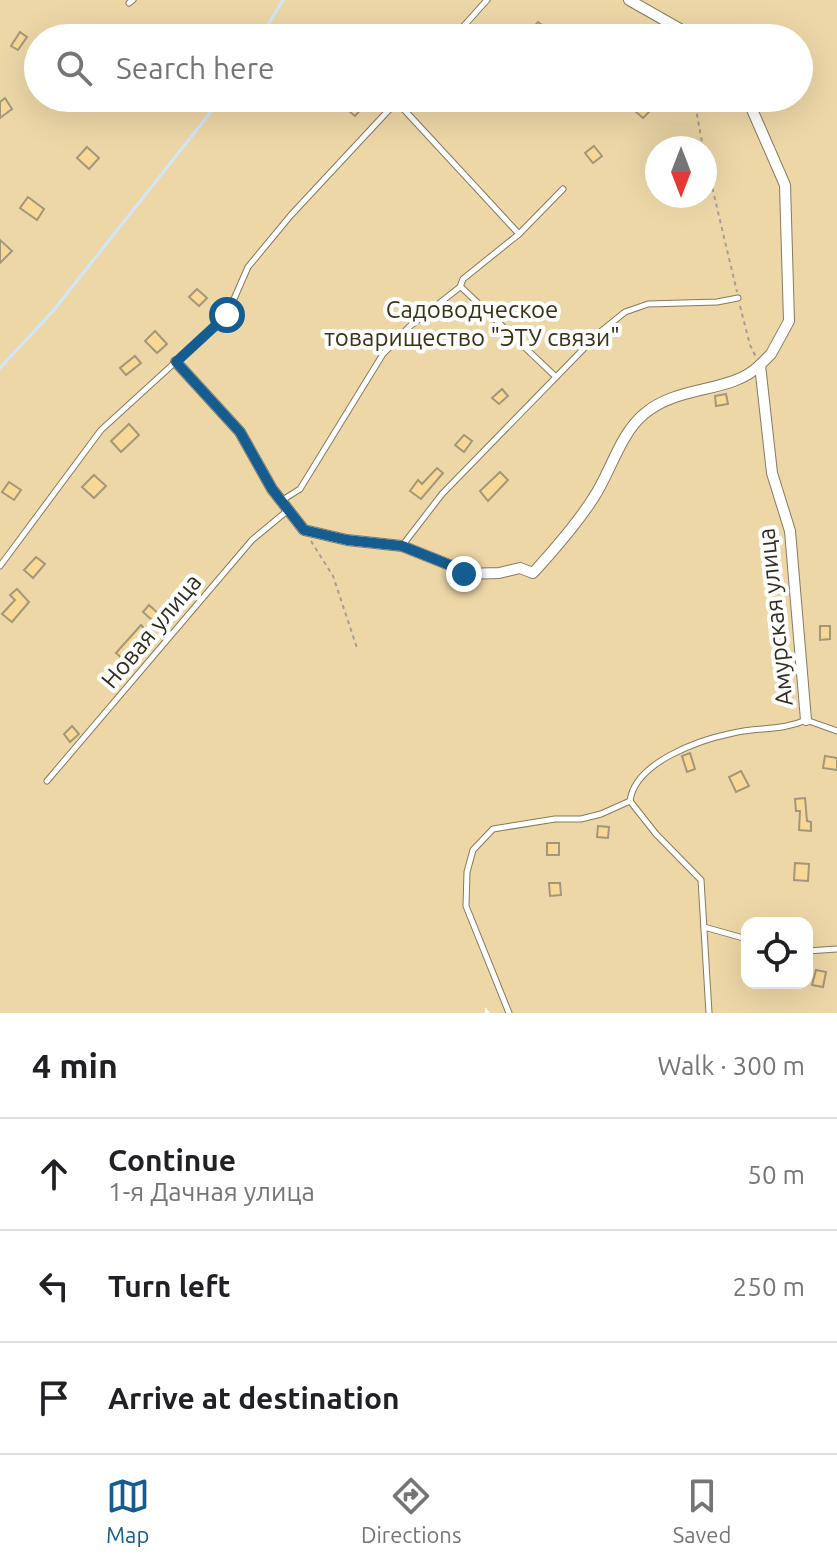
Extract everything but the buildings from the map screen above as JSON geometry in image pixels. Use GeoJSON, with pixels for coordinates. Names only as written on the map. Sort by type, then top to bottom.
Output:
{"type":"FeatureCollection","features":[{"type":"Feature","properties":{"kind":"street"},"geometry":{"type":"LineString","coordinates":[[629,0],[671,24]]}},
{"type":"Feature","properties":{"kind":"street"},"geometry":{"type":"LineString","coordinates":[[176,362],[240,432],[284,506],[304,530],[347,540],[402,546],[464,574],[499,573],[520,568],[533,573],[594,497],[625,439],[642,416],[674,395],[749,376],[771,354],[789,321],[785,185],[753,112]]}},
{"type":"Feature","properties":{"kind":"street","name":"Амурская улица"},"geometry":{"type":"LineString","coordinates":[[760,365],[772,473],[790,531],[806,720]]}},
{"type":"Feature","properties":{"kind":"lane"},"geometry":{"type":"LineString","coordinates":[[466,24],[487,0]]}},
{"type":"Feature","properties":{"kind":"lane"},"geometry":{"type":"LineString","coordinates":[[0,566],[101,430],[227,315],[248,267],[291,215],[387,112]]}},
{"type":"Feature","properties":{"kind":"lane"},"geometry":{"type":"LineString","coordinates":[[409,112],[519,234]]}},
{"type":"Feature","properties":{"kind":"lane","name":"Новая улица"},"geometry":{"type":"LineString","coordinates":[[47,781],[252,540],[300,489],[383,354],[409,327],[460,287],[463,279],[519,234],[563,189]]}},
{"type":"Feature","properties":{"kind":"lane"},"geometry":{"type":"LineString","coordinates":[[460,287],[556,377]]}},
{"type":"Feature","properties":{"kind":"lane"},"geometry":{"type":"LineString","coordinates":[[402,546],[442,494],[599,333],[625,312],[648,304],[717,302],[738,298]]}},
{"type":"Feature","properties":{"kind":"lane"},"geometry":{"type":"LineString","coordinates":[[709,1013],[701,880],[656,834],[630,801],[632,788],[657,762],[701,742],[736,732],[794,726],[806,720],[837,731]]}},
{"type":"Feature","properties":{"kind":"lane"},"geometry":{"type":"LineString","coordinates":[[509,1013],[466,906],[467,872],[473,850],[493,829],[555,819],[581,819],[630,801]]}},
{"type":"Feature","properties":{"kind":"lane"},"geometry":{"type":"LineString","coordinates":[[704,927],[741,937]]}},
{"type":"Feature","properties":{"kind":"lane"},"geometry":{"type":"LineString","coordinates":[[813,951],[837,949]]}},
{"type":"Feature","properties":{"kind":"path"},"geometry":{"type":"LineString","coordinates":[[697,112],[701,136]]}},
{"type":"Feature","properties":{"kind":"path"},"geometry":{"type":"LineString","coordinates":[[717,201],[750,345],[760,365]]}},
{"type":"Feature","properties":{"kind":"path"},"geometry":{"type":"LineString","coordinates":[[304,530],[333,576],[357,648]]}},
{"type":"Feature","properties":{"kind":"green space","name":"Садоводческое товарищество \"ЭТУ связи\""},"geometry":{"type":"Polygon","coordinates":[[[0,0],[837,0],[837,1013],[490,1013],[485,1007],[485,1013],[0,1013],[0,0]]]}},
{"type":"Feature","properties":{"kind":"waterway"},"geometry":{"type":"LineString","coordinates":[[268,24],[283,0]]}},
{"type":"Feature","properties":{"kind":"waterway"},"geometry":{"type":"LineString","coordinates":[[0,368],[53,311],[211,112]]}},
{"type":"Feature","properties":{"kind":"route"},"geometry":{"type":"LineString","coordinates":[[227,315],[176,362],[240,432],[272,489],[304,530],[347,540],[402,546],[464,574]]}}]}
